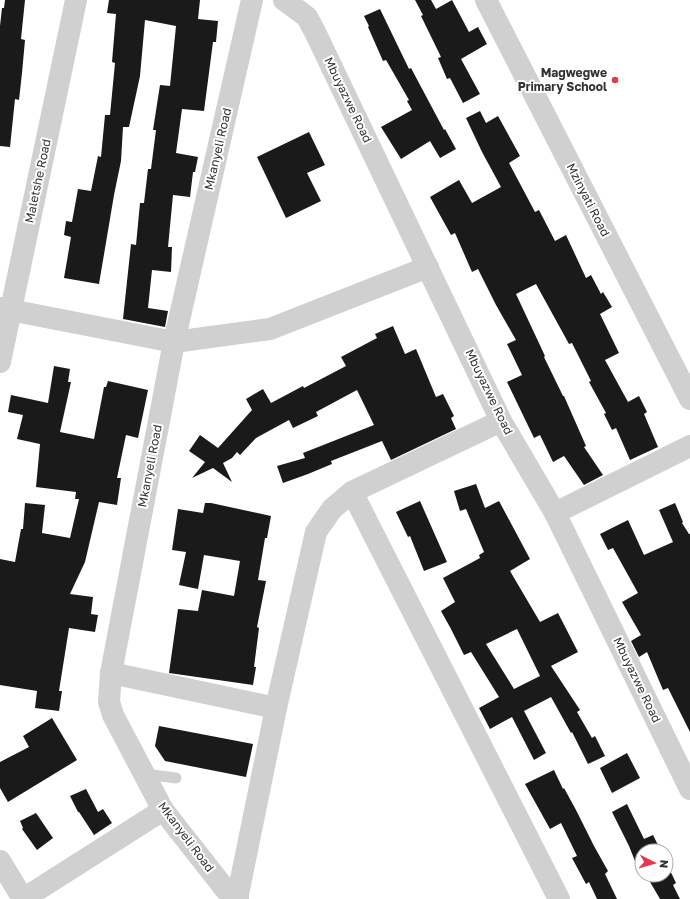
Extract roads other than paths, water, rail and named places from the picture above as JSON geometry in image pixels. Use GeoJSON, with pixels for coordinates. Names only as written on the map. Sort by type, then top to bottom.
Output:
{"type":"FeatureCollection","features":[{"type":"Feature","properties":{"kind":"street","name":"Maletshe Road"},"geometry":{"type":"LineString","coordinates":[[0,362],[5,309],[76,0]]}},
{"type":"Feature","properties":{"kind":"street","name":"Mkanyeli Road"},"geometry":{"type":"LineString","coordinates":[[237,899],[225,889],[163,810],[113,715],[110,702],[111,673],[174,342],[252,0]]}},
{"type":"Feature","properties":{"kind":"street","name":"Mbuyazwe Road"},"geometry":{"type":"LineString","coordinates":[[284,0],[307,17],[315,32],[501,420],[555,513],[690,789]]}},
{"type":"Feature","properties":{"kind":"street","name":"Mzinyati Road"},"geometry":{"type":"LineString","coordinates":[[486,0],[690,399]]}},
{"type":"Feature","properties":{"kind":"street"},"geometry":{"type":"LineString","coordinates":[[5,309],[174,342],[270,329],[428,266]]}},
{"type":"Feature","properties":{"kind":"street"},"geometry":{"type":"LineString","coordinates":[[237,899],[276,708],[316,532],[332,509],[352,492],[501,420]]}},
{"type":"Feature","properties":{"kind":"street"},"geometry":{"type":"LineString","coordinates":[[555,513],[690,446]]}},
{"type":"Feature","properties":{"kind":"street"},"geometry":{"type":"LineString","coordinates":[[352,492],[559,899]]}},
{"type":"Feature","properties":{"kind":"street"},"geometry":{"type":"LineString","coordinates":[[111,673],[276,708]]}},
{"type":"Feature","properties":{"kind":"street"},"geometry":{"type":"LineString","coordinates":[[0,862],[23,899],[163,810]]}},
{"type":"Feature","properties":{"kind":"lane"},"geometry":{"type":"LineString","coordinates":[[144,774],[176,778]]}},
{"type":"Feature","properties":{"kind":"place","name":"Magwegwe Primary School"},"geometry":{"type":"Point","coordinates":[615,80]}}]}
